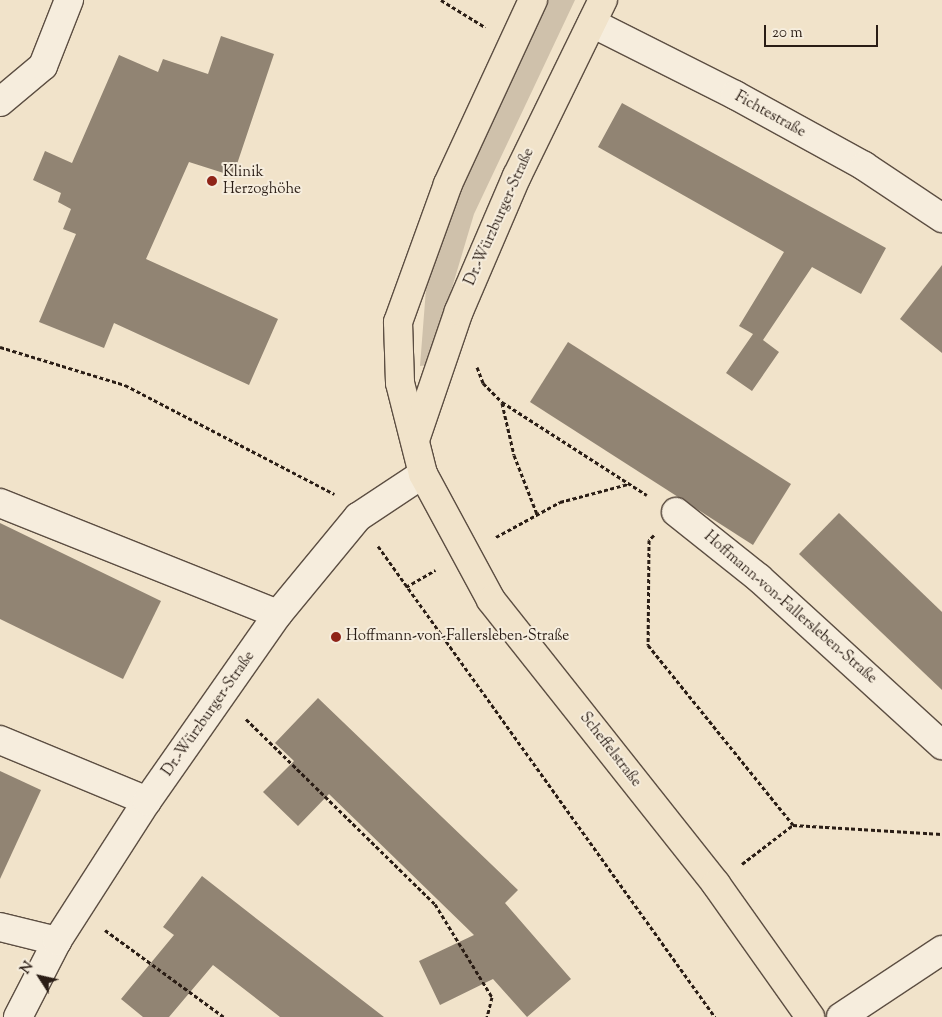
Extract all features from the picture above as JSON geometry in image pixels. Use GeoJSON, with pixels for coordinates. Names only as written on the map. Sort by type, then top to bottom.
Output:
{"type":"FeatureCollection","features":[{"type":"Feature","properties":{"kind":"main road"},"geometry":{"type":"LineString","coordinates":[[423,474],[400,383],[398,322],[448,184],[533,0]]}},
{"type":"Feature","properties":{"kind":"main road","name":"Dr.-Würzburger-Straße"},"geometry":{"type":"LineString","coordinates":[[415,442],[438,363],[463,302],[517,176],[598,12]]}},
{"type":"Feature","properties":{"kind":"main road","name":"Scheffelstraße"},"geometry":{"type":"LineString","coordinates":[[423,474],[491,600],[716,884],[810,1017]]}},
{"type":"Feature","properties":{"kind":"street"},"geometry":{"type":"LineString","coordinates":[[0,102],[43,66],[69,0]]}},
{"type":"Feature","properties":{"kind":"street","name":"Fichtestraße"},"geometry":{"type":"LineString","coordinates":[[598,12],[769,114],[864,166],[942,218]]}},
{"type":"Feature","properties":{"kind":"street","name":"Dr.-Würzburger-Straße"},"geometry":{"type":"LineString","coordinates":[[18,1017],[57,941],[147,801],[278,614],[358,517],[423,474]]}},
{"type":"Feature","properties":{"kind":"street"},"geometry":{"type":"LineString","coordinates":[[0,503],[278,614]]}},
{"type":"Feature","properties":{"kind":"street","name":"Hoffmann-von-Fallersleben-Straße"},"geometry":{"type":"LineString","coordinates":[[676,512],[760,578],[942,745]]}},
{"type":"Feature","properties":{"kind":"street"},"geometry":{"type":"LineString","coordinates":[[0,740],[147,801]]}},
{"type":"Feature","properties":{"kind":"street"},"geometry":{"type":"LineString","coordinates":[[0,927],[57,941]]}},
{"type":"Feature","properties":{"kind":"street"},"geometry":{"type":"LineString","coordinates":[[841,1017],[942,950]]}},
{"type":"Feature","properties":{"kind":"path"},"geometry":{"type":"LineString","coordinates":[[441,0],[512,44]]}},
{"type":"Feature","properties":{"kind":"path"},"geometry":{"type":"LineString","coordinates":[[0,347],[125,385],[326,487]]}},
{"type":"Feature","properties":{"kind":"path"},"geometry":{"type":"LineString","coordinates":[[537,514],[514,455],[502,402],[676,512],[649,540],[648,645],[793,824]]}},
{"type":"Feature","properties":{"kind":"path"},"geometry":{"type":"LineString","coordinates":[[406,587],[537,514],[592,491],[629,484]]}},
{"type":"Feature","properties":{"kind":"path"},"geometry":{"type":"LineString","coordinates":[[358,517],[406,587],[715,1017]]}},
{"type":"Feature","properties":{"kind":"path"},"geometry":{"type":"LineString","coordinates":[[222,696],[435,904],[492,997],[487,1017]]}},
{"type":"Feature","properties":{"kind":"path"},"geometry":{"type":"LineString","coordinates":[[716,884],[793,824],[942,834]]}},
{"type":"Feature","properties":{"kind":"path"},"geometry":{"type":"LineString","coordinates":[[77,910],[224,1017]]}},
{"type":"Feature","properties":{"kind":"shaded area"},"geometry":{"type":"Polygon","coordinates":[[[545,0],[575,0],[474,214],[429,365],[420,366],[427,276],[479,144],[545,0]]]}},
{"type":"Feature","properties":{"kind":"building"},"geometry":{"type":"Polygon","coordinates":[[[221,36],[274,54],[233,176],[189,162],[146,259],[278,319],[249,385],[114,323],[104,348],[39,322],[76,234],[63,229],[71,209],[58,202],[61,193],[33,180],[45,151],[72,163],[119,55],[158,72],[163,59],[208,74],[221,36]]]}},
{"type":"Feature","properties":{"kind":"building"},"geometry":{"type":"Polygon","coordinates":[[[622,103],[886,248],[861,294],[812,267],[763,340],[779,352],[752,391],[726,373],[753,334],[739,326],[784,252],[598,147],[622,103]]]}},
{"type":"Feature","properties":{"kind":"building"},"geometry":{"type":"Polygon","coordinates":[[[942,265],[942,353],[900,319],[942,265]]]}},
{"type":"Feature","properties":{"kind":"building"},"geometry":{"type":"Polygon","coordinates":[[[568,342],[791,484],[753,545],[530,402],[568,342]]]}},
{"type":"Feature","properties":{"kind":"building"},"geometry":{"type":"Polygon","coordinates":[[[839,513],[942,612],[942,690],[799,554],[839,513]]]}},
{"type":"Feature","properties":{"kind":"building"},"geometry":{"type":"Polygon","coordinates":[[[0,523],[161,601],[123,679],[0,619],[0,523]]]}},
{"type":"Feature","properties":{"kind":"building"},"geometry":{"type":"Polygon","coordinates":[[[318,698],[518,890],[505,903],[571,979],[527,1017],[493,979],[440,1005],[419,961],[474,935],[329,794],[298,826],[263,792],[294,761],[275,743],[318,698]]]}},
{"type":"Feature","properties":{"kind":"building"},"geometry":{"type":"Polygon","coordinates":[[[0,771],[41,790],[0,879],[0,771]]]}},
{"type":"Feature","properties":{"kind":"building"},"geometry":{"type":"Polygon","coordinates":[[[202,876],[384,1017],[280,1017],[213,965],[169,1017],[143,1017],[121,999],[174,935],[163,927],[202,876]]]}},
{"type":"Feature","properties":{"kind":"place","name":"Klinik Herzoghöhe"},"geometry":{"type":"Point","coordinates":[212,181]}},
{"type":"Feature","properties":{"kind":"place","name":"Hoffmann-von-Fallersleben-Straße"},"geometry":{"type":"Point","coordinates":[336,637]}}]}
